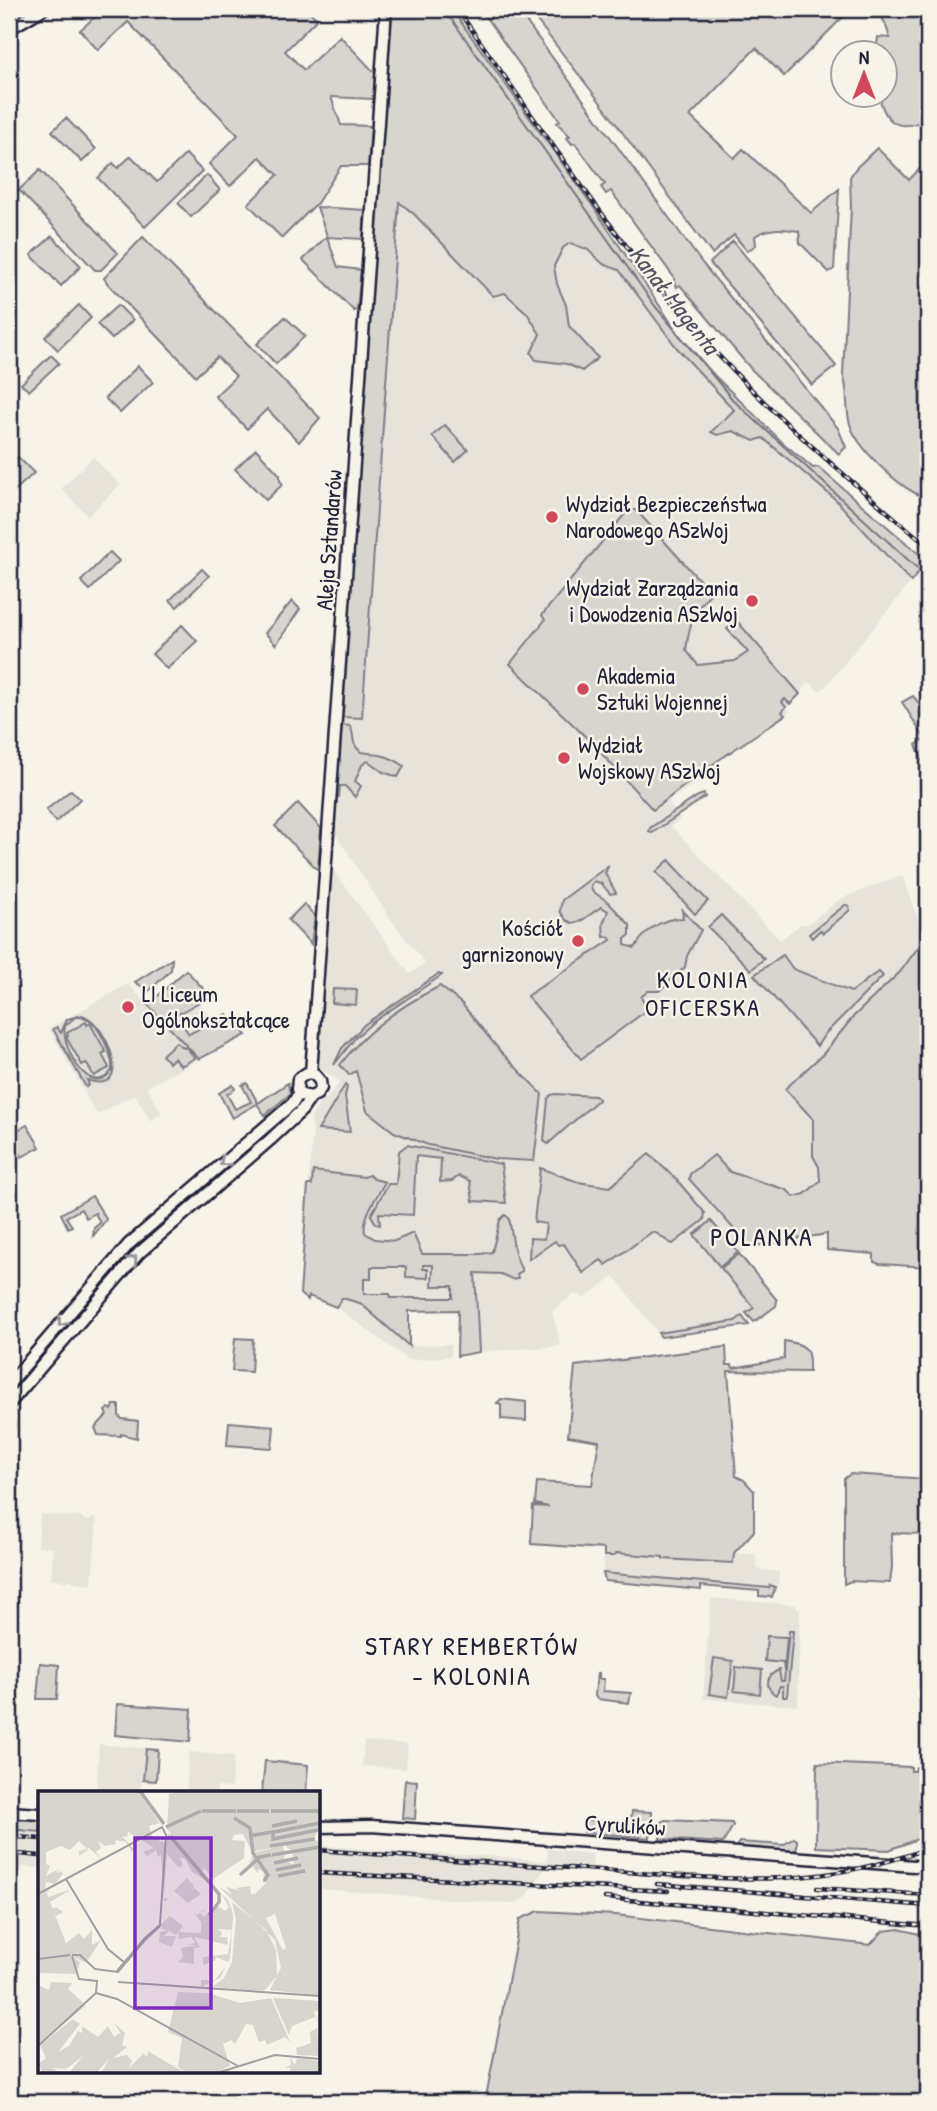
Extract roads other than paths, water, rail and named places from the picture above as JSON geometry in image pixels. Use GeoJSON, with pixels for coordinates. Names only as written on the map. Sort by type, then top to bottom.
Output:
{"type":"FeatureCollection","features":[{"type":"Feature","properties":{"kind":"street"},"geometry":{"type":"LineString","coordinates":[[9,29],[43,9]]}},
{"type":"Feature","properties":{"kind":"street","name":"Aleja Sztandarów"},"geometry":{"type":"LineString","coordinates":[[311,1073],[386,9]]}},
{"type":"Feature","properties":{"kind":"street"},"geometry":{"type":"LineString","coordinates":[[9,1404],[139,1253],[271,1139],[319,1091],[321,1084],[318,1078],[311,1073],[303,1074],[296,1085],[304,1097],[311,1097]]}},
{"type":"Feature","properties":{"kind":"street"},"geometry":{"type":"LineString","coordinates":[[9,1384],[129,1244],[293,1103],[299,1093]]}},
{"type":"Feature","properties":{"kind":"street"},"geometry":{"type":"LineString","coordinates":[[9,1812],[38,1814]]}},
{"type":"Feature","properties":{"kind":"street","name":"Cyrulików"},"geometry":{"type":"LineString","coordinates":[[320,1827],[382,1827],[928,1867]]}},
{"type":"Feature","properties":{"kind":"waterway","name":"Kanał Magenta"},"geometry":{"type":"LineString","coordinates":[[434,9],[452,20],[655,306],[733,400],[928,578]]}},
{"type":"Feature","properties":{"kind":"waterway","name":"Kanał Magenta"},"geometry":{"type":"LineString","coordinates":[[921,958],[928,949]]}},
{"type":"Feature","properties":{"kind":"railway"},"geometry":{"type":"LineString","coordinates":[[457,9],[603,215],[698,333],[780,417],[928,546]]}},
{"type":"Feature","properties":{"kind":"railway"},"geometry":{"type":"LineString","coordinates":[[9,1836],[38,1839]]}},
{"type":"Feature","properties":{"kind":"railway"},"geometry":{"type":"LineString","coordinates":[[320,1850],[684,1876],[765,1879],[845,1871],[886,1862],[928,1848]]}},
{"type":"Feature","properties":{"kind":"railway"},"geometry":{"type":"LineString","coordinates":[[9,1853],[38,1856]]}},
{"type":"Feature","properties":{"kind":"railway"},"geometry":{"type":"LineString","coordinates":[[320,1873],[668,1891]]}},
{"type":"Feature","properties":{"kind":"railway"},"geometry":{"type":"LineString","coordinates":[[657,1884],[928,1906]]}},
{"type":"Feature","properties":{"kind":"railway"},"geometry":{"type":"LineString","coordinates":[[817,1888],[928,1895]]}},
{"type":"Feature","properties":{"kind":"railway"},"geometry":{"type":"LineString","coordinates":[[605,1898],[928,1926]]}},
{"type":"Feature","properties":{"kind":"place","name":"Wydział Bezpieczeństwa Narodowego ASzWoj"},"geometry":{"type":"Point","coordinates":[552,517]}},
{"type":"Feature","properties":{"kind":"place","name":"Wydział Zarządzania i Dowodzenia ASzWoj"},"geometry":{"type":"Point","coordinates":[752,601]}},
{"type":"Feature","properties":{"kind":"place","name":"Akademia Sztuki Wojennej"},"geometry":{"type":"Point","coordinates":[583,689]}},
{"type":"Feature","properties":{"kind":"place","name":"Wydział Wojskowy ASzWoj"},"geometry":{"type":"Point","coordinates":[564,758]}},
{"type":"Feature","properties":{"kind":"place","name":"Kościół garnizonowy"},"geometry":{"type":"Point","coordinates":[578,941]}},
{"type":"Feature","properties":{"kind":"place","name":"LI Liceum Ogólnokształcące"},"geometry":{"type":"Point","coordinates":[128,1007]}},
{"type":"Feature","properties":{"kind":"district","name":"KOLONIA OFICERSKA"},"geometry":{"type":"Point","coordinates":[703,994]}},
{"type":"Feature","properties":{"kind":"district","name":"POLANKA"},"geometry":{"type":"Point","coordinates":[762,1237]}},
{"type":"Feature","properties":{"kind":"district","name":"STARY REMBERTÓW - KOLONIA"},"geometry":{"type":"Point","coordinates":[472,1661]}}]}
